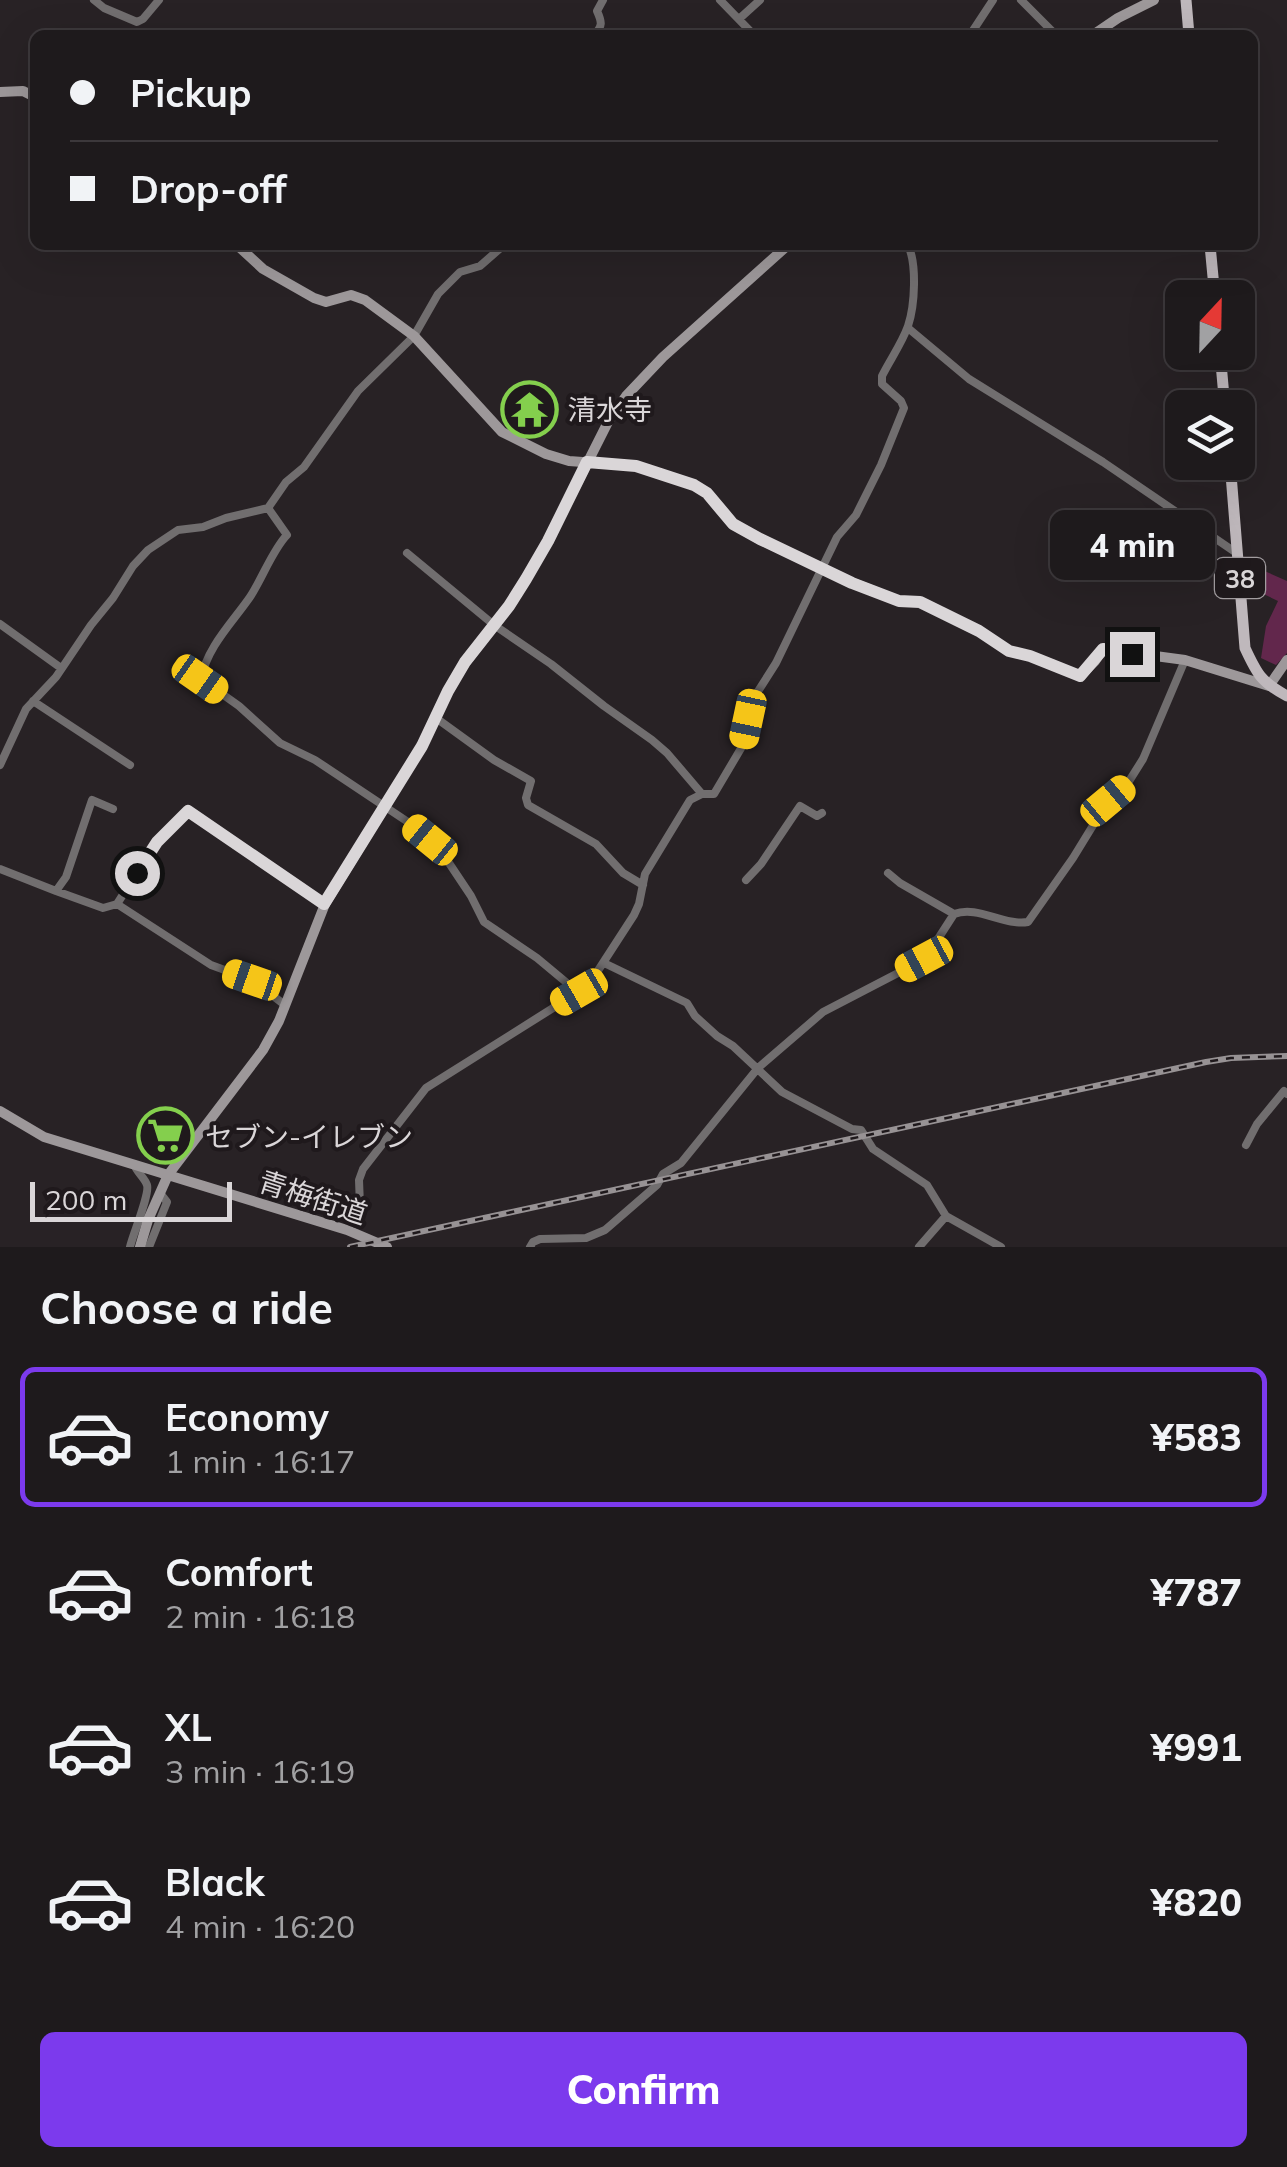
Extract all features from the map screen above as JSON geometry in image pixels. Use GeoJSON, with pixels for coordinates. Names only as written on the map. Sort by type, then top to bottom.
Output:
{"type":"FeatureCollection","features":[{"type":"Feature","properties":{"kind":"main road"},"geometry":{"type":"LineString","coordinates":[[1186,0],[1189,30]]}},
{"type":"Feature","properties":{"kind":"main road"},"geometry":{"type":"LineString","coordinates":[[1210,250],[1213,280]]}},
{"type":"Feature","properties":{"kind":"main road","name":"38"},"geometry":{"type":"LineString","coordinates":[[1232,480],[1246,648],[1254,670],[1269,686]]}},
{"type":"Feature","properties":{"kind":"main road"},"geometry":{"type":"LineString","coordinates":[[1269,686],[1287,696]]}},
{"type":"Feature","properties":{"kind":"street"},"geometry":{"type":"LineString","coordinates":[[94,0],[137,22],[159,0]]}},
{"type":"Feature","properties":{"kind":"street"},"geometry":{"type":"LineString","coordinates":[[599,30],[602,22],[597,11],[603,0]]}},
{"type":"Feature","properties":{"kind":"street"},"geometry":{"type":"LineString","coordinates":[[720,0],[749,30]]}},
{"type":"Feature","properties":{"kind":"street"},"geometry":{"type":"LineString","coordinates":[[739,19],[760,0]]}},
{"type":"Feature","properties":{"kind":"street"},"geometry":{"type":"LineString","coordinates":[[973,30],[993,0]]}},
{"type":"Feature","properties":{"kind":"street"},"geometry":{"type":"LineString","coordinates":[[1021,0],[1051,30]]}},
{"type":"Feature","properties":{"kind":"street"},"geometry":{"type":"LineString","coordinates":[[1100,30],[1154,0]]}},
{"type":"Feature","properties":{"kind":"street"},"geometry":{"type":"LineString","coordinates":[[0,92],[23,91],[30,95]]}},
{"type":"Feature","properties":{"kind":"street"},"geometry":{"type":"LineString","coordinates":[[243,250],[264,268],[314,298],[326,302],[344,296],[358,297],[414,336],[502,432],[546,454],[636,466],[694,485],[707,493],[742,530],[823,570],[899,601],[920,602],[979,631],[1009,651],[1080,676],[1103,643],[1185,660],[1269,686],[1287,660]]}},
{"type":"Feature","properties":{"kind":"street"},"geometry":{"type":"LineString","coordinates":[[0,765],[3,749],[26,710],[148,550],[178,530],[268,508],[286,482],[304,467],[358,391],[414,336],[438,294],[460,272],[480,266],[498,250]]}},
{"type":"Feature","properties":{"kind":"street"},"geometry":{"type":"LineString","coordinates":[[144,1244],[168,1175],[263,1050],[324,904],[422,746],[465,662],[509,606],[534,566],[608,422],[663,356],[782,250]]}},
{"type":"Feature","properties":{"kind":"street"},"geometry":{"type":"LineString","coordinates":[[346,1230],[360,1206],[359,1180],[363,1169],[426,1088],[588,986],[640,904],[652,861],[690,800],[714,794],[741,750],[755,696],[776,663],[837,538],[856,515],[904,408],[882,384],[882,376],[908,328],[914,282],[910,250]]}},
{"type":"Feature","properties":{"kind":"street"},"geometry":{"type":"LineString","coordinates":[[908,328],[969,380],[1103,462],[1238,554]]}},
{"type":"Feature","properties":{"kind":"street"},"geometry":{"type":"LineString","coordinates":[[268,508],[287,535],[248,600],[226,627],[200,679],[240,706],[280,743],[315,760],[408,822],[441,851],[484,922],[579,992]]}},
{"type":"Feature","properties":{"kind":"street"},"geometry":{"type":"LineString","coordinates":[[407,553],[494,625],[652,740],[702,794]]}},
{"type":"Feature","properties":{"kind":"street"},"geometry":{"type":"LineString","coordinates":[[0,624],[61,668]]}},
{"type":"Feature","properties":{"kind":"street"},"geometry":{"type":"LineString","coordinates":[[530,1247],[540,1239],[586,1238],[605,1230],[681,1162],[758,1068],[823,1012],[924,959],[954,914],[964,911],[1028,922],[1074,858],[1108,801],[1126,786],[1143,759],[1185,660]]}},
{"type":"Feature","properties":{"kind":"street"},"geometry":{"type":"LineString","coordinates":[[33,701],[130,766]]}},
{"type":"Feature","properties":{"kind":"street"},"geometry":{"type":"LineString","coordinates":[[436,718],[531,781],[528,805],[596,844],[623,873],[643,885]]}},
{"type":"Feature","properties":{"kind":"street"},"geometry":{"type":"LineString","coordinates":[[56,890],[66,877],[92,800],[114,809]]}},
{"type":"Feature","properties":{"kind":"street"},"geometry":{"type":"LineString","coordinates":[[746,880],[800,806],[816,816],[822,813]]}},
{"type":"Feature","properties":{"kind":"street"},"geometry":{"type":"LineString","coordinates":[[0,869],[103,908],[118,904],[157,842],[188,811],[324,904]]}},
{"type":"Feature","properties":{"kind":"street"},"geometry":{"type":"LineString","coordinates":[[888,873],[954,914]]}},
{"type":"Feature","properties":{"kind":"street"},"geometry":{"type":"LineString","coordinates":[[118,904],[211,965],[252,980],[285,1005]]}},
{"type":"Feature","properties":{"kind":"street"},"geometry":{"type":"LineString","coordinates":[[604,963],[687,1003],[716,1036],[734,1046],[782,1092],[852,1130],[861,1130],[873,1149],[928,1185],[946,1216],[1002,1247]]}},
{"type":"Feature","properties":{"kind":"street"},"geometry":{"type":"LineString","coordinates":[[1246,1144],[1284,1091],[1287,1094]]}},
{"type":"Feature","properties":{"kind":"street","name":"青梅街道"},"geometry":{"type":"LineString","coordinates":[[0,1111],[44,1137],[346,1230],[387,1247]]}},
{"type":"Feature","properties":{"kind":"street"},"geometry":{"type":"LineString","coordinates":[[130,1247],[147,1197],[147,1184],[134,1164]]}},
{"type":"Feature","properties":{"kind":"street"},"geometry":{"type":"LineString","coordinates":[[918,1247],[946,1216]]}},
{"type":"Feature","properties":{"kind":"shaded area"},"geometry":{"type":"Polygon","coordinates":[[[1260,569],[1287,581],[1287,653],[1276,665],[1261,658],[1266,626],[1278,601],[1253,589],[1260,569]]]}},
{"type":"Feature","properties":{"kind":"railway"},"geometry":{"type":"LineString","coordinates":[[350,1247],[1206,1062],[1287,1056]]}},
{"type":"Feature","properties":{"kind":"place","name":"清水寺"},"geometry":{"type":"Point","coordinates":[529,409]}},
{"type":"Feature","properties":{"kind":"place","name":"セブン-イレブン"},"geometry":{"type":"Point","coordinates":[166,1136]}},
{"type":"Feature","properties":{"kind":"route"},"geometry":{"type":"LineString","coordinates":[[137,873],[157,842],[188,811],[324,904],[422,746],[465,662],[526,579],[587,462],[636,466],[694,485],[704,490],[733,524],[760,539],[852,583],[899,601],[920,602],[979,631],[1009,651],[1080,676],[1103,649],[1132,654]]}}]}
